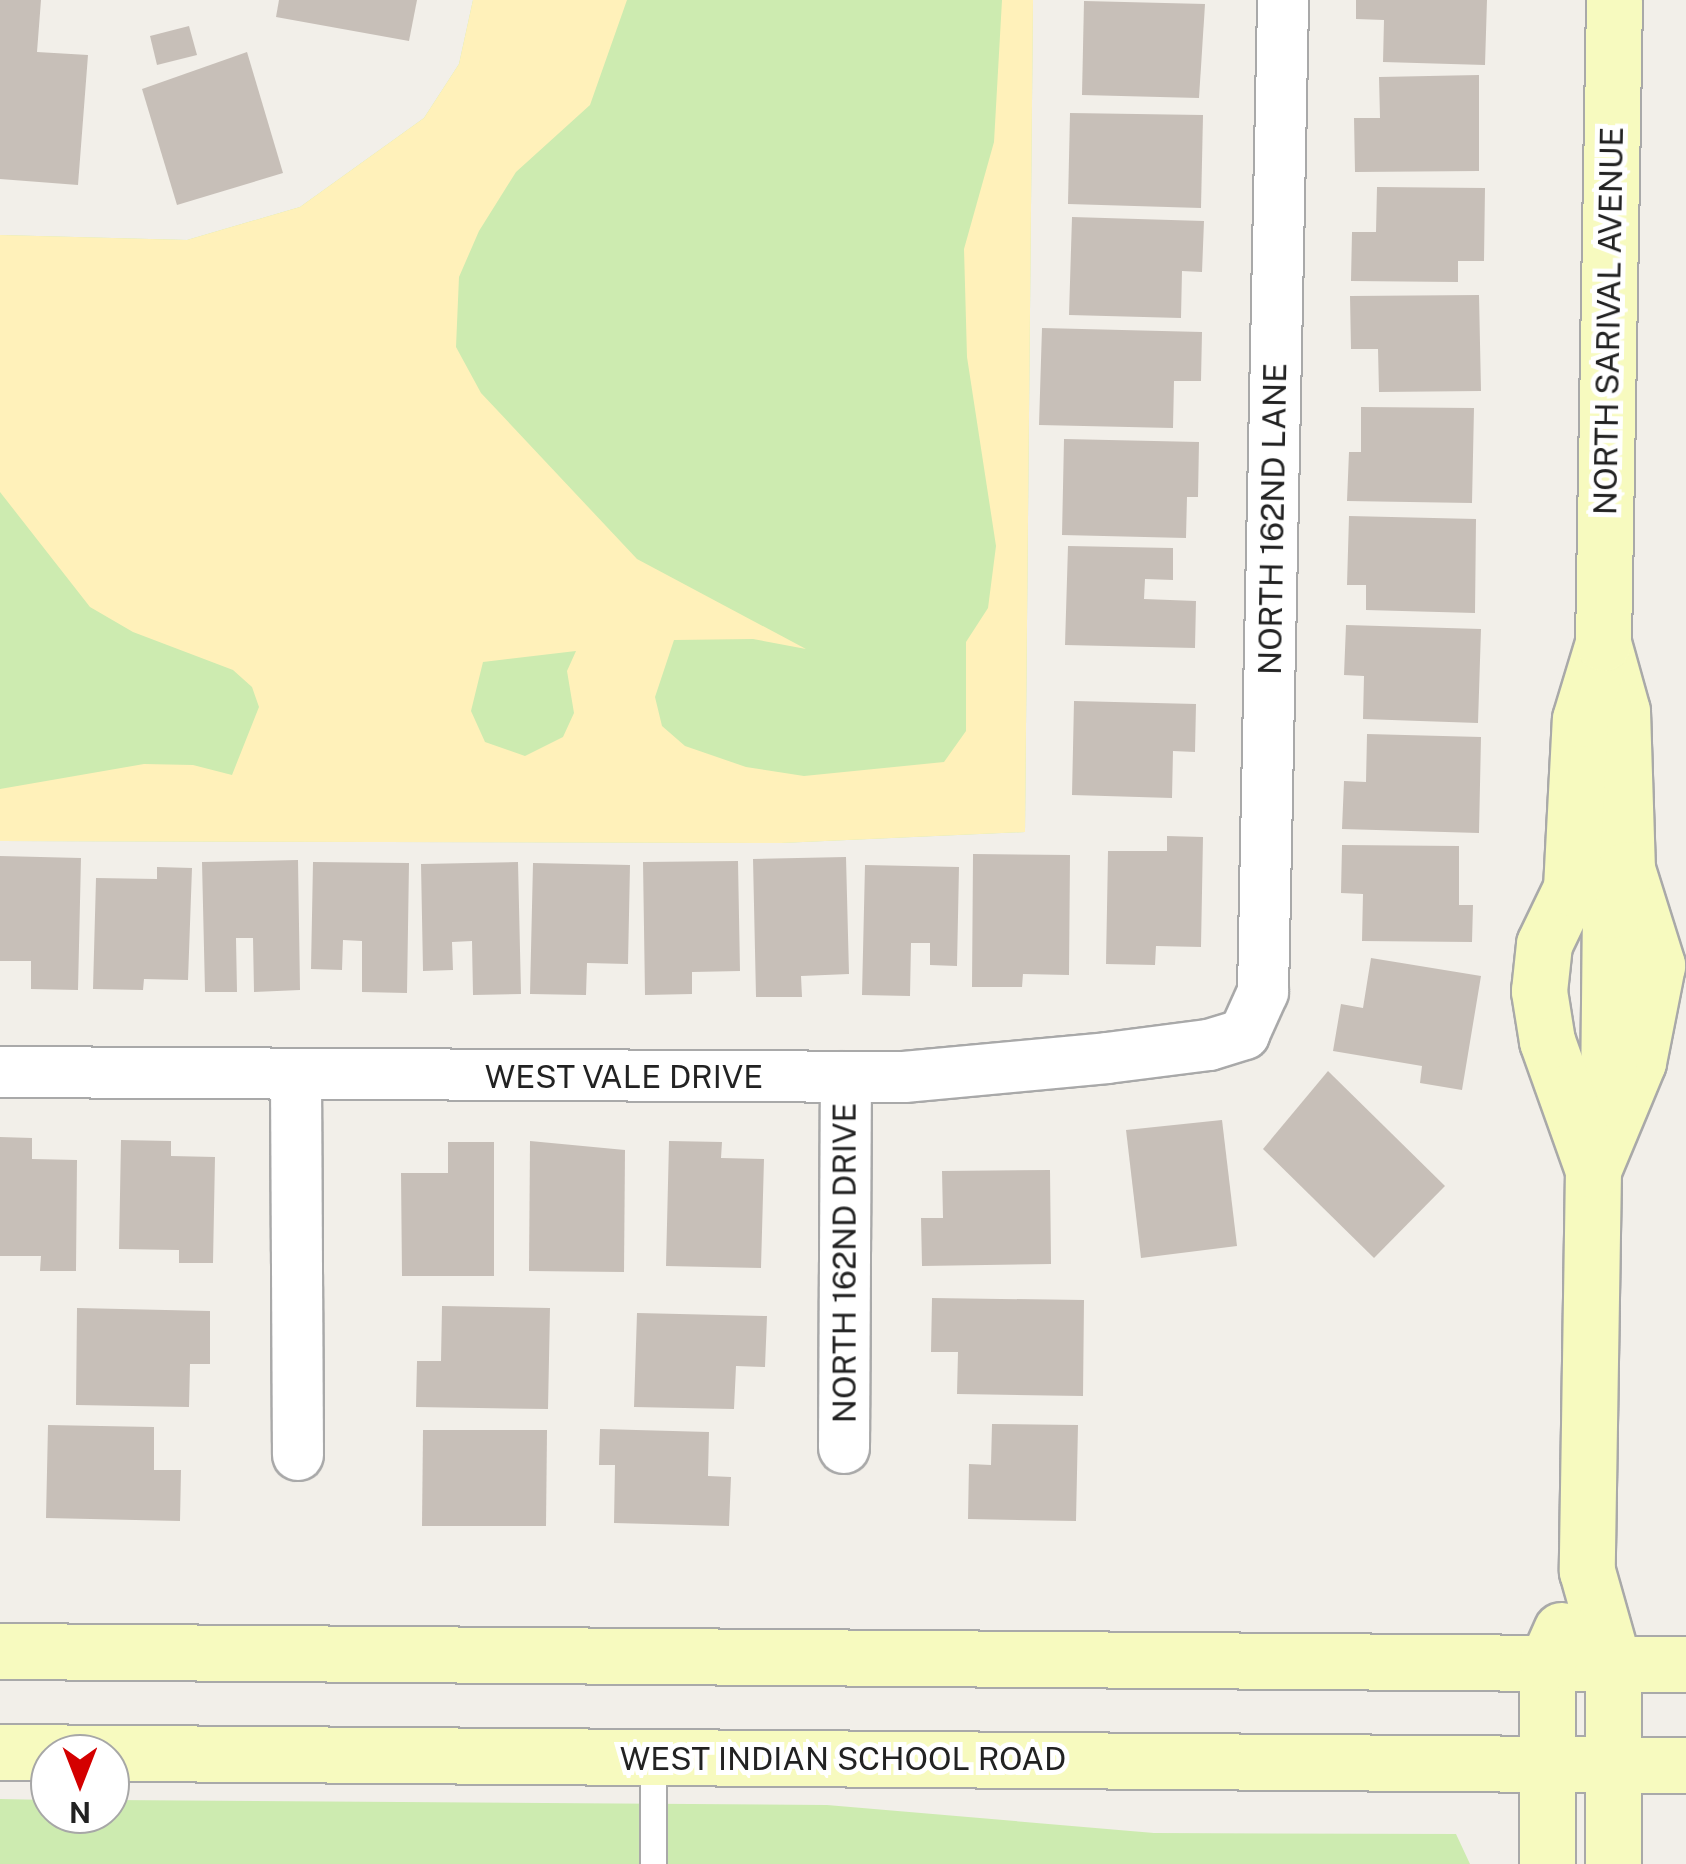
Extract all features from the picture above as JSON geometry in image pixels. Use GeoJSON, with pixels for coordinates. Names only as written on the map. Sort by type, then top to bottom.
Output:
{"type":"FeatureCollection","features":[{"type":"Feature","properties":{"kind":"main road","name":"NORTH SARIVAL AVENUE"},"geometry":{"type":"LineString","coordinates":[[1600,1150],[1547,1041],[1539,991],[1544,944],[1603,889],[1622,711],[1603,643],[1614,0]]}},
{"type":"Feature","properties":{"kind":"main road","name":"NORTH SARIVAL AVENUE"},"geometry":{"type":"LineString","coordinates":[[1603,889],[1656,965],[1638,1062],[1600,1150],[1586,1571],[1613,1663],[1613,1864]]}},
{"type":"Feature","properties":{"kind":"main road","name":"NORTH SARIVAL AVENUE"},"geometry":{"type":"LineString","coordinates":[[1546,1864],[1547,1662],[1586,1571]]}},
{"type":"Feature","properties":{"kind":"main road"},"geometry":{"type":"LineString","coordinates":[[0,1651],[1686,1664]]}},
{"type":"Feature","properties":{"kind":"main road","name":"WEST INDIAN SCHOOL ROAD"},"geometry":{"type":"LineString","coordinates":[[0,1752],[1686,1766]]}},
{"type":"Feature","properties":{"kind":"street","name":"NORTH 162ND LANE"},"geometry":{"type":"LineString","coordinates":[[1244,1034],[1263,992],[1284,0]]}},
{"type":"Feature","properties":{"kind":"street","name":"WEST VALE DRIVE"},"geometry":{"type":"LineString","coordinates":[[0,1072],[846,1078],[1032,1067],[1208,1046],[1244,1034]]}},
{"type":"Feature","properties":{"kind":"street"},"geometry":{"type":"LineString","coordinates":[[296,1077],[298,1455]]}},
{"type":"Feature","properties":{"kind":"street","name":"NORTH 162ND DRIVE"},"geometry":{"type":"LineString","coordinates":[[844,1448],[846,1078]]}},
{"type":"Feature","properties":{"kind":"lane"},"geometry":{"type":"LineString","coordinates":[[653,1758],[653,1864]]}},
{"type":"Feature","properties":{"kind":"green space"},"geometry":{"type":"Polygon","coordinates":[[[473,0],[1033,0],[1025,832],[781,843],[0,841],[0,235],[187,240],[300,207],[424,118],[459,64],[473,0]]]}},
{"type":"Feature","properties":{"kind":"green space"},"geometry":{"type":"Polygon","coordinates":[[[0,1799],[30,1800],[30,1834],[130,1834],[130,1800],[827,1805],[1154,1833],[1456,1834],[1470,1864],[0,1864],[0,1799]]]}},
{"type":"Feature","properties":{"kind":"sand"},"geometry":{"type":"Polygon","coordinates":[[[473,0],[627,0],[590,105],[516,172],[479,231],[459,277],[456,347],[481,393],[637,559],[806,649],[753,639],[674,640],[655,697],[662,726],[685,746],[746,767],[804,776],[944,762],[966,731],[966,642],[988,608],[996,546],[967,357],[964,249],[994,142],[1002,0],[1033,0],[1025,832],[781,843],[0,841],[0,789],[144,764],[193,765],[232,775],[259,707],[252,687],[233,670],[133,632],[90,607],[0,492],[0,235],[187,240],[300,207],[424,118],[459,64],[473,0]],[[576,651],[483,662],[471,711],[485,742],[525,756],[563,737],[574,713],[567,671],[576,651]]]}},
{"type":"Feature","properties":{"kind":"building"},"geometry":{"type":"Polygon","coordinates":[[[0,0],[41,0],[37,52],[88,55],[78,185],[0,179],[0,0]]]}},
{"type":"Feature","properties":{"kind":"building"},"geometry":{"type":"Polygon","coordinates":[[[279,0],[417,0],[409,41],[276,17],[279,0]]]}},
{"type":"Feature","properties":{"kind":"building"},"geometry":{"type":"Polygon","coordinates":[[[1356,0],[1487,0],[1485,65],[1383,62],[1384,20],[1356,19],[1356,0]]]}},
{"type":"Feature","properties":{"kind":"building"},"geometry":{"type":"Polygon","coordinates":[[[1084,1],[1205,4],[1199,98],[1082,95],[1084,1]]]}},
{"type":"Feature","properties":{"kind":"building"},"geometry":{"type":"Polygon","coordinates":[[[189,26],[197,55],[157,65],[150,36],[189,26]]]}},
{"type":"Feature","properties":{"kind":"building"},"geometry":{"type":"Polygon","coordinates":[[[247,52],[283,173],[177,205],[142,89],[247,52]]]}},
{"type":"Feature","properties":{"kind":"building"},"geometry":{"type":"Polygon","coordinates":[[[1479,75],[1479,171],[1355,172],[1354,118],[1380,118],[1379,77],[1479,75]]]}},
{"type":"Feature","properties":{"kind":"building"},"geometry":{"type":"Polygon","coordinates":[[[1070,113],[1203,115],[1201,208],[1068,204],[1070,113]]]}},
{"type":"Feature","properties":{"kind":"building"},"geometry":{"type":"Polygon","coordinates":[[[1377,187],[1485,188],[1484,261],[1458,261],[1458,282],[1351,281],[1352,232],[1376,232],[1377,187]]]}},
{"type":"Feature","properties":{"kind":"building"},"geometry":{"type":"Polygon","coordinates":[[[1072,217],[1204,221],[1202,272],[1182,271],[1181,318],[1069,315],[1072,217]]]}},
{"type":"Feature","properties":{"kind":"building"},"geometry":{"type":"Polygon","coordinates":[[[1479,295],[1481,391],[1379,392],[1378,349],[1351,349],[1350,296],[1479,295]]]}},
{"type":"Feature","properties":{"kind":"building"},"geometry":{"type":"Polygon","coordinates":[[[1042,328],[1202,332],[1201,381],[1174,381],[1173,428],[1039,425],[1042,328]]]}},
{"type":"Feature","properties":{"kind":"building"},"geometry":{"type":"Polygon","coordinates":[[[1361,407],[1474,408],[1472,503],[1347,501],[1349,452],[1361,452],[1361,407]]]}},
{"type":"Feature","properties":{"kind":"building"},"geometry":{"type":"Polygon","coordinates":[[[1064,439],[1199,442],[1198,497],[1187,497],[1186,538],[1062,535],[1064,439]]]}},
{"type":"Feature","properties":{"kind":"building"},"geometry":{"type":"Polygon","coordinates":[[[1349,516],[1476,519],[1475,613],[1366,610],[1366,585],[1347,585],[1349,516]]]}},
{"type":"Feature","properties":{"kind":"building"},"geometry":{"type":"Polygon","coordinates":[[[1068,546],[1173,548],[1173,580],[1145,579],[1144,599],[1196,601],[1195,648],[1065,645],[1068,546]]]}},
{"type":"Feature","properties":{"kind":"building"},"geometry":{"type":"Polygon","coordinates":[[[1346,625],[1481,629],[1478,723],[1363,719],[1364,676],[1344,675],[1346,625]]]}},
{"type":"Feature","properties":{"kind":"building"},"geometry":{"type":"Polygon","coordinates":[[[1074,701],[1196,704],[1195,752],[1173,751],[1172,798],[1072,795],[1074,701]]]}},
{"type":"Feature","properties":{"kind":"building"},"geometry":{"type":"Polygon","coordinates":[[[1367,734],[1481,737],[1479,833],[1342,829],[1344,781],[1366,782],[1367,734]]]}},
{"type":"Feature","properties":{"kind":"building"},"geometry":{"type":"Polygon","coordinates":[[[1167,836],[1203,837],[1201,947],[1156,946],[1155,965],[1106,964],[1108,851],[1167,851],[1167,836]]]}},
{"type":"Feature","properties":{"kind":"building"},"geometry":{"type":"Polygon","coordinates":[[[1342,845],[1459,846],[1459,905],[1473,905],[1472,942],[1362,941],[1363,894],[1341,893],[1342,845]]]}},
{"type":"Feature","properties":{"kind":"building"},"geometry":{"type":"Polygon","coordinates":[[[973,854],[1070,855],[1069,975],[1023,974],[1022,987],[972,987],[973,854]]]}},
{"type":"Feature","properties":{"kind":"building"},"geometry":{"type":"Polygon","coordinates":[[[0,856],[81,858],[78,990],[31,989],[31,961],[0,961],[0,856]]]}},
{"type":"Feature","properties":{"kind":"building"},"geometry":{"type":"Polygon","coordinates":[[[846,857],[849,974],[801,976],[802,997],[756,997],[753,859],[846,857]]]}},
{"type":"Feature","properties":{"kind":"building"},"geometry":{"type":"Polygon","coordinates":[[[298,860],[300,990],[254,992],[253,938],[236,938],[237,992],[205,992],[202,862],[298,860]]]}},
{"type":"Feature","properties":{"kind":"building"},"geometry":{"type":"Polygon","coordinates":[[[738,861],[740,971],[692,972],[692,994],[645,995],[643,862],[738,861]]]}},
{"type":"Feature","properties":{"kind":"building"},"geometry":{"type":"Polygon","coordinates":[[[313,862],[409,863],[407,993],[362,992],[362,941],[343,940],[342,970],[311,969],[313,862]]]}},
{"type":"Feature","properties":{"kind":"building"},"geometry":{"type":"Polygon","coordinates":[[[518,862],[521,994],[473,995],[472,941],[452,942],[453,970],[423,971],[421,864],[518,862]]]}},
{"type":"Feature","properties":{"kind":"building"},"geometry":{"type":"Polygon","coordinates":[[[533,863],[630,865],[628,964],[587,963],[586,995],[530,994],[533,863]]]}},
{"type":"Feature","properties":{"kind":"building"},"geometry":{"type":"Polygon","coordinates":[[[865,865],[959,867],[957,966],[930,965],[930,943],[911,943],[910,996],[862,995],[865,865]]]}},
{"type":"Feature","properties":{"kind":"building"},"geometry":{"type":"Polygon","coordinates":[[[157,867],[192,868],[188,980],[144,979],[143,990],[93,989],[96,878],[157,879],[157,867]]]}},
{"type":"Feature","properties":{"kind":"building"},"geometry":{"type":"Polygon","coordinates":[[[1371,958],[1481,976],[1462,1090],[1420,1083],[1422,1066],[1333,1051],[1341,1004],[1363,1008],[1371,958]]]}},
{"type":"Feature","properties":{"kind":"building"},"geometry":{"type":"Polygon","coordinates":[[[1328,1071],[1445,1186],[1374,1258],[1263,1149],[1328,1071]]]}},
{"type":"Feature","properties":{"kind":"building"},"geometry":{"type":"Polygon","coordinates":[[[1222,1120],[1237,1246],[1141,1258],[1126,1130],[1222,1120]]]}},
{"type":"Feature","properties":{"kind":"building"},"geometry":{"type":"Polygon","coordinates":[[[0,1137],[32,1138],[32,1159],[77,1160],[76,1271],[40,1271],[41,1256],[0,1256],[0,1137]]]}},
{"type":"Feature","properties":{"kind":"building"},"geometry":{"type":"Polygon","coordinates":[[[121,1140],[171,1141],[171,1156],[215,1157],[213,1263],[179,1263],[179,1250],[119,1249],[121,1140]]]}},
{"type":"Feature","properties":{"kind":"building"},"geometry":{"type":"Polygon","coordinates":[[[530,1141],[625,1150],[624,1272],[529,1271],[530,1141]]]}},
{"type":"Feature","properties":{"kind":"building"},"geometry":{"type":"Polygon","coordinates":[[[669,1141],[722,1142],[721,1158],[764,1159],[761,1268],[666,1266],[669,1141]]]}},
{"type":"Feature","properties":{"kind":"building"},"geometry":{"type":"Polygon","coordinates":[[[448,1142],[494,1142],[494,1276],[402,1276],[401,1173],[448,1173],[448,1142]]]}},
{"type":"Feature","properties":{"kind":"building"},"geometry":{"type":"Polygon","coordinates":[[[1050,1170],[1051,1264],[922,1266],[921,1218],[943,1218],[942,1171],[1050,1170]]]}},
{"type":"Feature","properties":{"kind":"building"},"geometry":{"type":"Polygon","coordinates":[[[932,1298],[1084,1300],[1083,1396],[957,1394],[958,1352],[931,1352],[932,1298]]]}},
{"type":"Feature","properties":{"kind":"building"},"geometry":{"type":"Polygon","coordinates":[[[442,1306],[550,1308],[548,1409],[416,1407],[417,1361],[441,1361],[442,1306]]]}},
{"type":"Feature","properties":{"kind":"building"},"geometry":{"type":"Polygon","coordinates":[[[77,1308],[210,1311],[210,1364],[190,1364],[189,1407],[76,1405],[77,1308]]]}},
{"type":"Feature","properties":{"kind":"building"},"geometry":{"type":"Polygon","coordinates":[[[637,1313],[767,1316],[765,1367],[736,1366],[734,1409],[634,1407],[637,1313]]]}},
{"type":"Feature","properties":{"kind":"building"},"geometry":{"type":"Polygon","coordinates":[[[992,1424],[1078,1425],[1076,1521],[968,1519],[969,1464],[991,1465],[992,1424]]]}},
{"type":"Feature","properties":{"kind":"building"},"geometry":{"type":"Polygon","coordinates":[[[48,1425],[154,1427],[154,1470],[181,1470],[180,1521],[46,1518],[48,1425]]]}},
{"type":"Feature","properties":{"kind":"building"},"geometry":{"type":"Polygon","coordinates":[[[600,1429],[709,1432],[708,1476],[731,1477],[729,1526],[614,1523],[615,1465],[599,1465],[600,1429]]]}},
{"type":"Feature","properties":{"kind":"building"},"geometry":{"type":"Polygon","coordinates":[[[423,1430],[547,1430],[546,1526],[422,1526],[423,1430]]]}}]}
